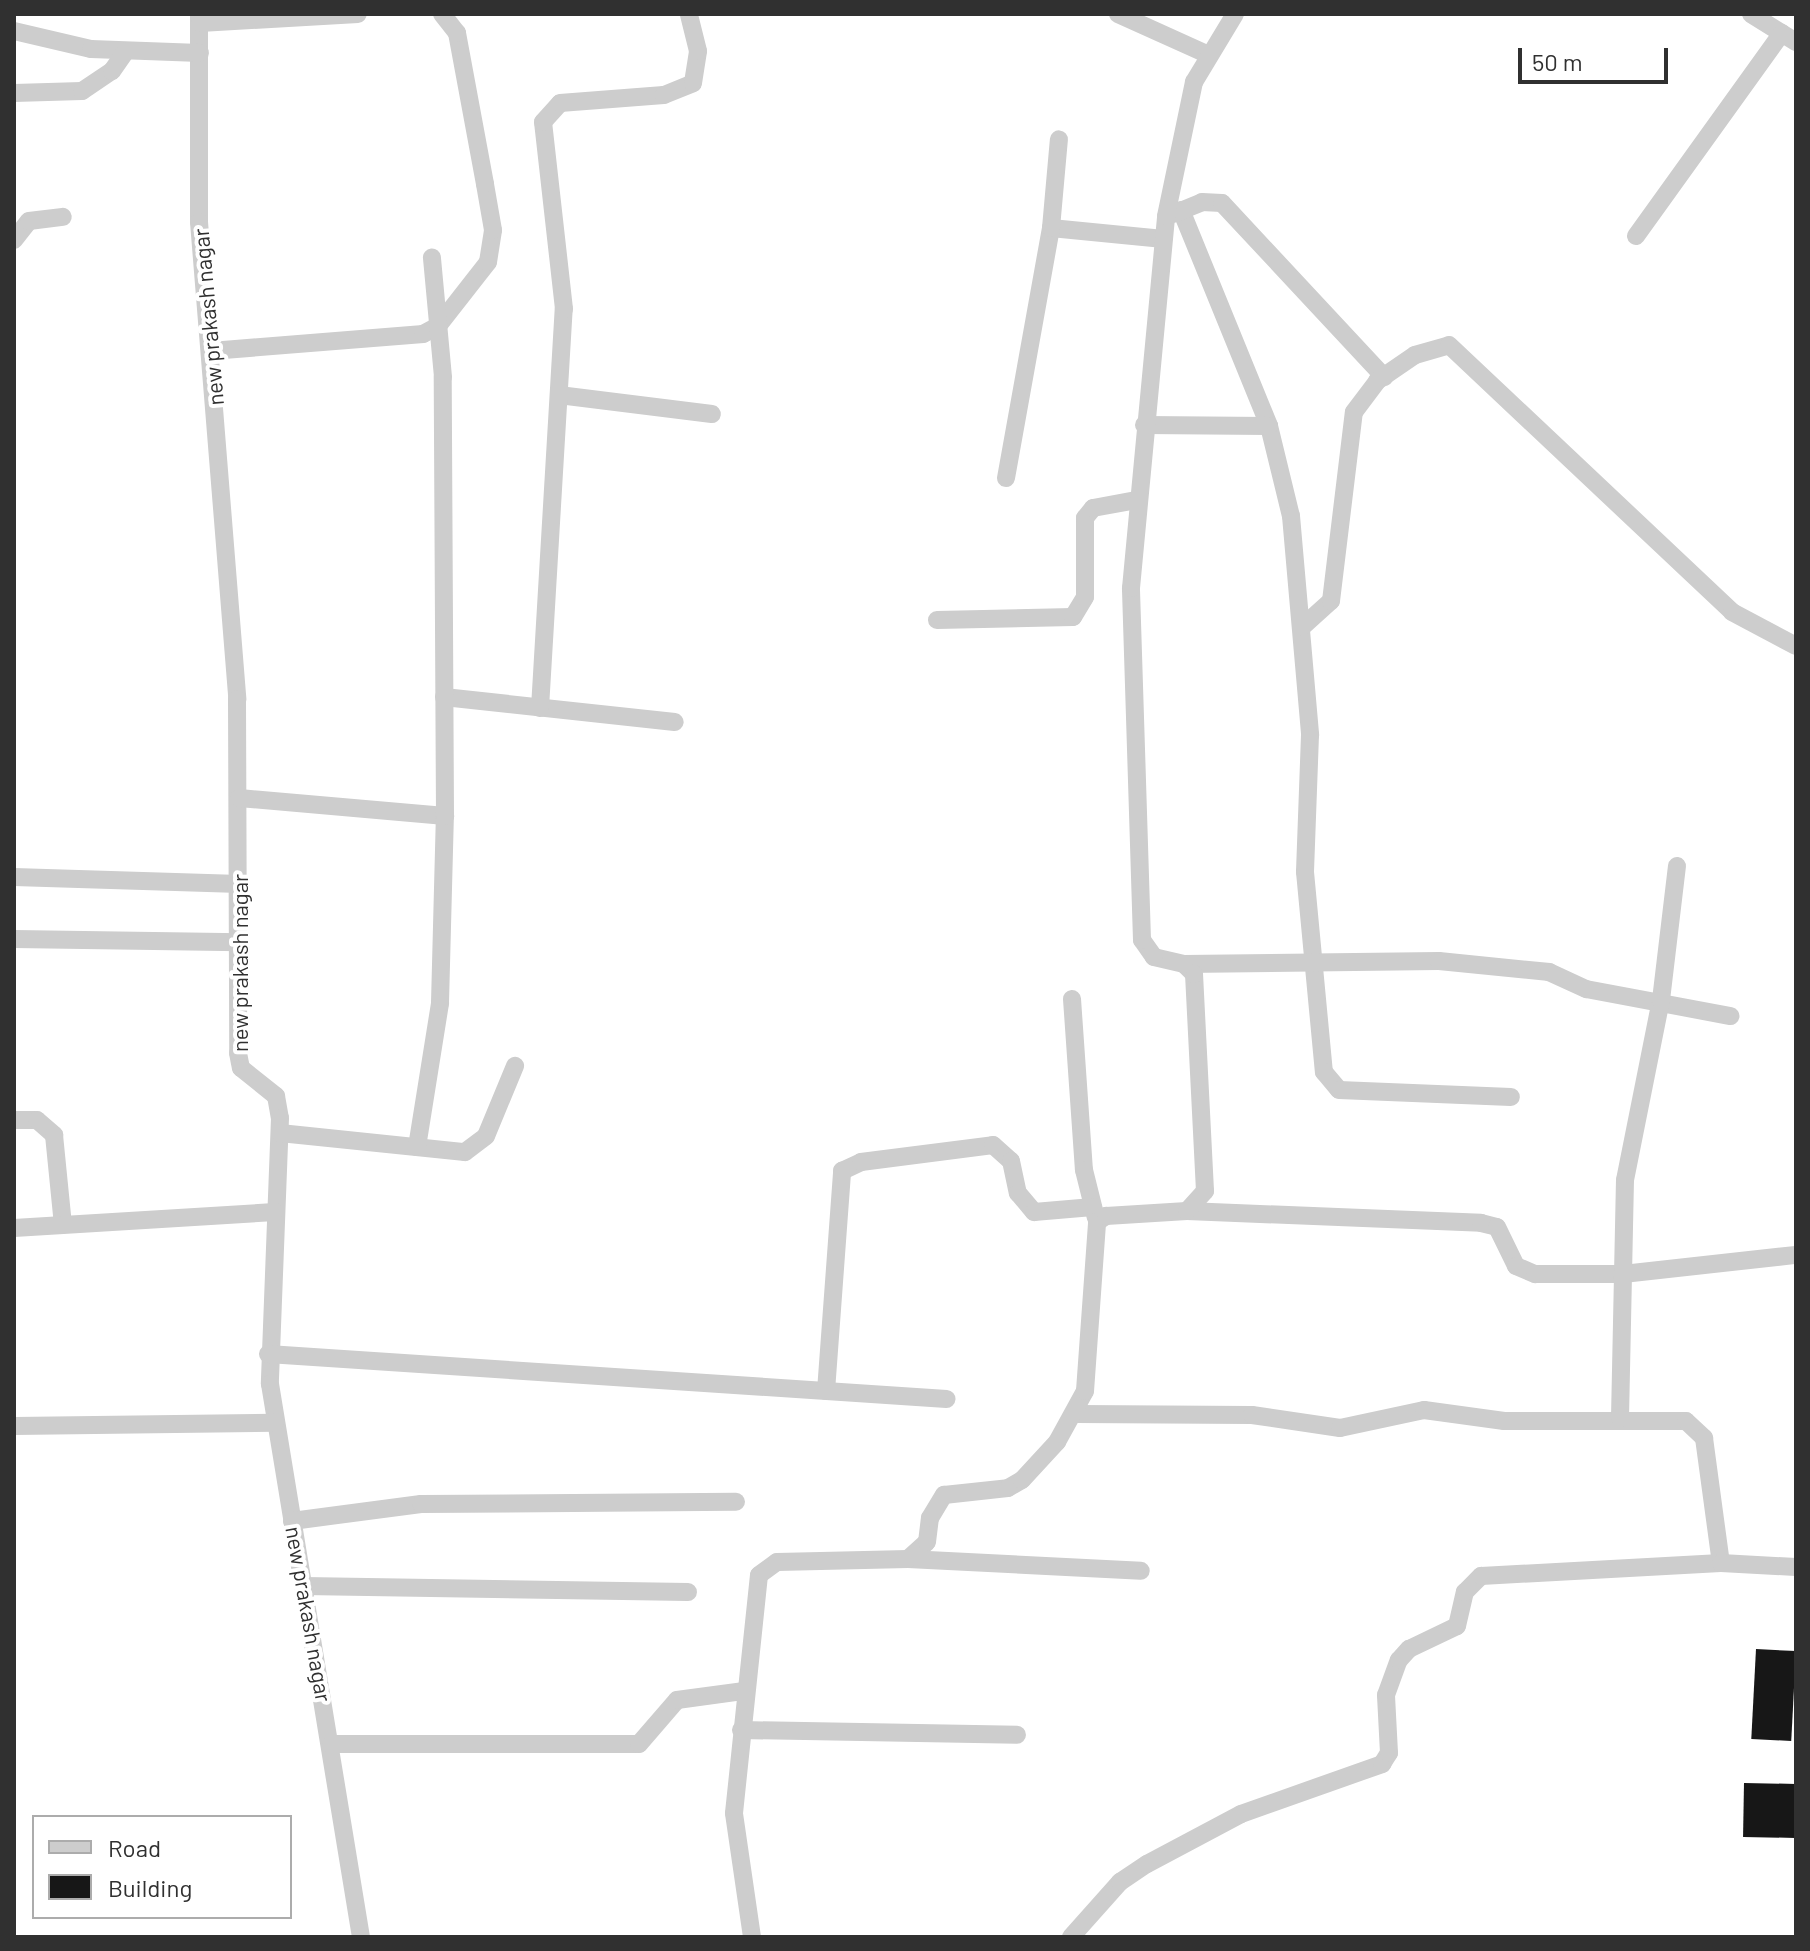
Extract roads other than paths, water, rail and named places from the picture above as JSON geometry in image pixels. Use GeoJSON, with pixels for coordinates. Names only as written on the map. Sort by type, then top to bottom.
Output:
{"type":"FeatureCollection","features":[{"type":"Feature","properties":{"kind":"street"},"geometry":{"type":"LineString","coordinates":[[199,18],[358,14]]}},
{"type":"Feature","properties":{"kind":"street"},"geometry":{"type":"LineString","coordinates":[[211,351],[423,334],[438,326],[493,249],[457,33],[442,14]]}},
{"type":"Feature","properties":{"kind":"street"},"geometry":{"type":"LineString","coordinates":[[540,708],[564,309],[543,122],[560,103],[664,95],[693,83],[698,51],[689,14]]}},
{"type":"Feature","properties":{"kind":"street"},"geometry":{"type":"LineString","coordinates":[[1118,14],[1209,55]]}},
{"type":"Feature","properties":{"kind":"street"},"geometry":{"type":"LineString","coordinates":[[1235,14],[1209,55],[1189,98],[1174,213],[1163,239],[1144,425],[1131,588],[1142,940],[1154,957],[1184,964],[1314,960],[1439,961],[1549,972],[1586,989],[1661,1000],[1730,1016]]}},
{"type":"Feature","properties":{"kind":"street"},"geometry":{"type":"LineString","coordinates":[[1636,236],[1789,37],[1751,14]]}},
{"type":"Feature","properties":{"kind":"street","name":"new prakash nagar"},"geometry":{"type":"LineString","coordinates":[[199,18],[199,222],[211,351],[239,798],[241,942],[238,1053],[241,1068],[276,1096],[280,1133],[268,1354],[275,1423],[361,1937]]}},
{"type":"Feature","properties":{"kind":"street"},"geometry":{"type":"LineString","coordinates":[[14,31],[61,45],[200,53]]}},
{"type":"Feature","properties":{"kind":"street"},"geometry":{"type":"LineString","coordinates":[[14,93],[82,91],[112,71],[126,51]]}},
{"type":"Feature","properties":{"kind":"street"},"geometry":{"type":"LineString","coordinates":[[1006,478],[1051,228],[1059,139]]}},
{"type":"Feature","properties":{"kind":"street"},"geometry":{"type":"LineString","coordinates":[[1174,213],[1222,203],[1240,217],[1384,377]]}},
{"type":"Feature","properties":{"kind":"street"},"geometry":{"type":"LineString","coordinates":[[1174,213],[1269,426],[1291,516],[1310,735],[1305,872],[1324,1072],[1339,1090],[1511,1097]]}},
{"type":"Feature","properties":{"kind":"street"},"geometry":{"type":"LineString","coordinates":[[14,240],[29,221],[63,217]]}},
{"type":"Feature","properties":{"kind":"street"},"geometry":{"type":"LineString","coordinates":[[1051,228],[1163,239]]}},
{"type":"Feature","properties":{"kind":"street"},"geometry":{"type":"LineString","coordinates":[[417,1147],[440,1003],[445,816],[438,326],[432,258]]}},
{"type":"Feature","properties":{"kind":"street"},"geometry":{"type":"LineString","coordinates":[[1302,627],[1331,601],[1347,439],[1364,393],[1434,346],[1461,351],[1732,612],[1796,646]]}},
{"type":"Feature","properties":{"kind":"street"},"geometry":{"type":"LineString","coordinates":[[559,395],[712,414]]}},
{"type":"Feature","properties":{"kind":"street"},"geometry":{"type":"LineString","coordinates":[[1144,425],[1269,426]]}},
{"type":"Feature","properties":{"kind":"street"},"geometry":{"type":"LineString","coordinates":[[937,620],[1073,617],[1085,597],[1085,518],[1093,508],[1137,500]]}},
{"type":"Feature","properties":{"kind":"street"},"geometry":{"type":"LineString","coordinates":[[444,697],[675,722]]}},
{"type":"Feature","properties":{"kind":"street"},"geometry":{"type":"LineString","coordinates":[[239,798],[445,816]]}},
{"type":"Feature","properties":{"kind":"street"},"geometry":{"type":"LineString","coordinates":[[1620,1418],[1626,1169],[1661,1000],[1677,866]]}},
{"type":"Feature","properties":{"kind":"street"},"geometry":{"type":"LineString","coordinates":[[14,877],[240,884]]}},
{"type":"Feature","properties":{"kind":"street"},"geometry":{"type":"LineString","coordinates":[[14,939],[241,942]]}},
{"type":"Feature","properties":{"kind":"street"},"geometry":{"type":"LineString","coordinates":[[1184,964],[1196,987],[1206,1176],[1197,1205],[1187,1211]]}},
{"type":"Feature","properties":{"kind":"street"},"geometry":{"type":"LineString","coordinates":[[908,1559],[927,1542],[930,1518],[944,1495],[997,1490],[1022,1480],[1076,1414],[1085,1391],[1095,1214],[1079,1119],[1072,999]]}},
{"type":"Feature","properties":{"kind":"street"},"geometry":{"type":"LineString","coordinates":[[280,1133],[450,1153],[480,1146],[515,1066]]}},
{"type":"Feature","properties":{"kind":"street"},"geometry":{"type":"LineString","coordinates":[[14,1120],[37,1120],[54,1135],[63,1225]]}},
{"type":"Feature","properties":{"kind":"street"},"geometry":{"type":"LineString","coordinates":[[826,1391],[842,1171],[861,1162],[993,1145],[1011,1161],[1018,1193],[1034,1212],[1106,1216],[1187,1211],[1481,1223],[1497,1227],[1522,1272],[1623,1274],[1796,1255]]}},
{"type":"Feature","properties":{"kind":"street"},"geometry":{"type":"LineString","coordinates":[[14,1228],[275,1212]]}},
{"type":"Feature","properties":{"kind":"street"},"geometry":{"type":"LineString","coordinates":[[268,1354],[947,1399]]}},
{"type":"Feature","properties":{"kind":"street"},"geometry":{"type":"LineString","coordinates":[[1076,1414],[1252,1415],[1340,1428],[1424,1410],[1504,1421],[1620,1418],[1686,1421],[1699,1428],[1721,1563]]}},
{"type":"Feature","properties":{"kind":"street"},"geometry":{"type":"LineString","coordinates":[[14,1426],[275,1423]]}},
{"type":"Feature","properties":{"kind":"street"},"geometry":{"type":"LineString","coordinates":[[292,1521],[421,1504],[736,1502]]}},
{"type":"Feature","properties":{"kind":"street"},"geometry":{"type":"LineString","coordinates":[[752,1937],[735,1842],[753,1599],[765,1566],[908,1559],[1141,1571]]}},
{"type":"Feature","properties":{"kind":"street"},"geometry":{"type":"LineString","coordinates":[[1071,1937],[1120,1882],[1147,1864],[1241,1814],[1382,1764],[1389,1753],[1386,1695],[1399,1660],[1409,1649],[1457,1626],[1465,1592],[1481,1576],[1721,1563],[1796,1567]]}},
{"type":"Feature","properties":{"kind":"street"},"geometry":{"type":"LineString","coordinates":[[304,1586],[688,1592]]}},
{"type":"Feature","properties":{"kind":"street"},"geometry":{"type":"LineString","coordinates":[[331,1744],[639,1744],[677,1700],[744,1691]]}},
{"type":"Feature","properties":{"kind":"street"},"geometry":{"type":"LineString","coordinates":[[741,1730],[1017,1735]]}}]}
